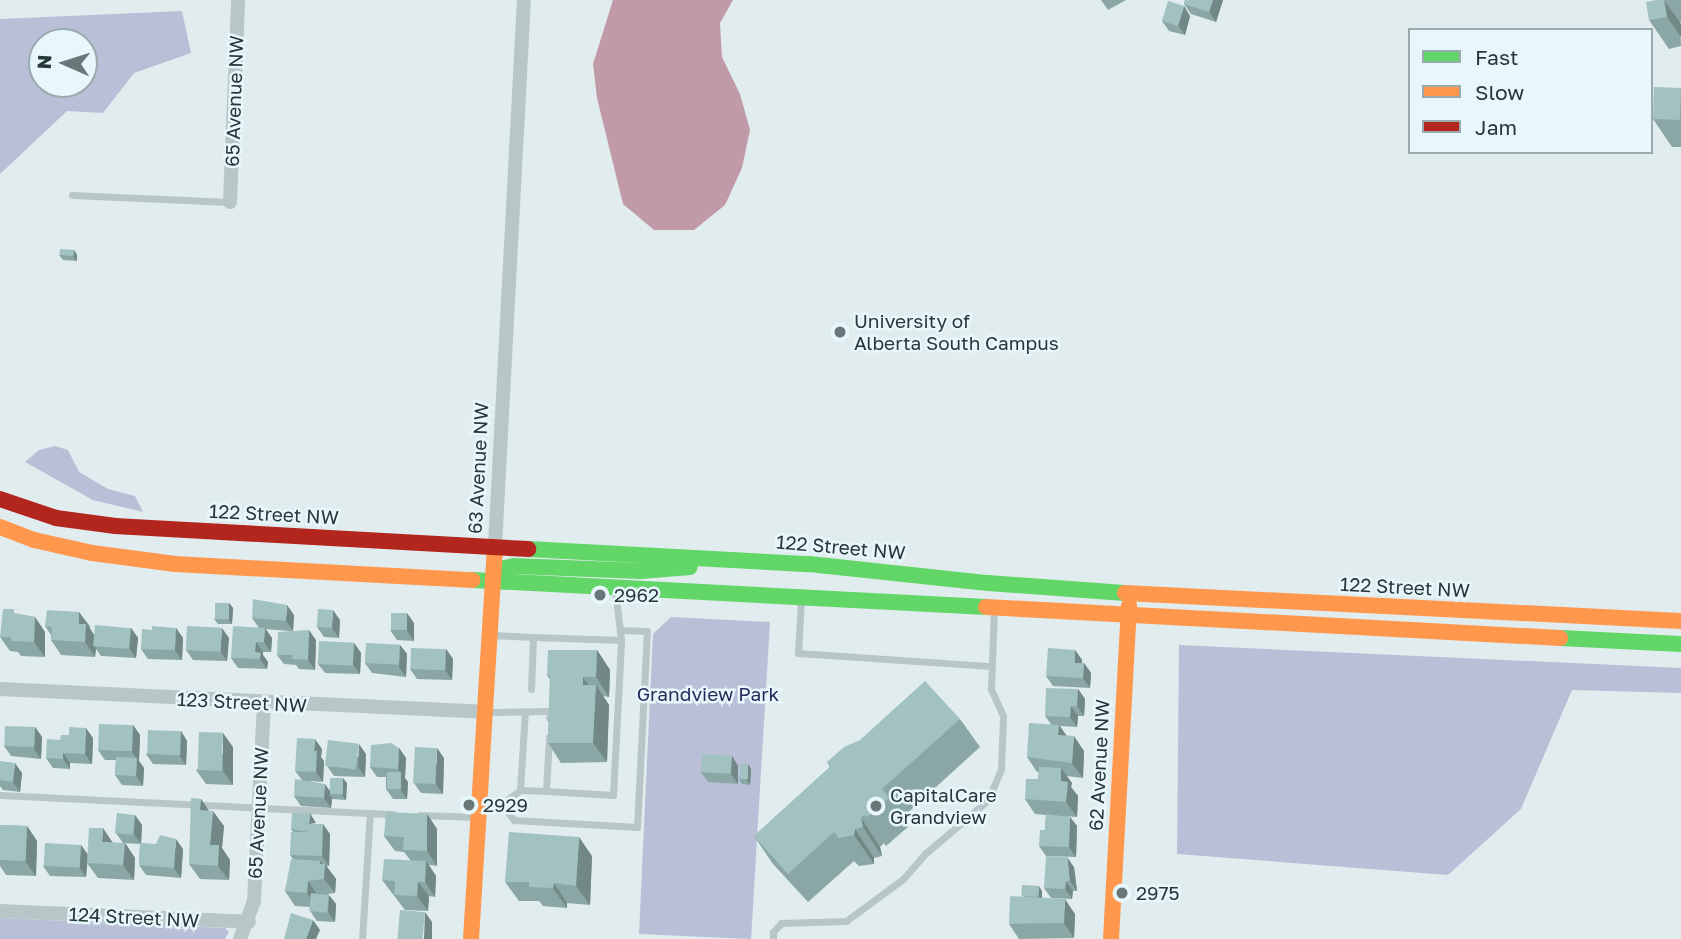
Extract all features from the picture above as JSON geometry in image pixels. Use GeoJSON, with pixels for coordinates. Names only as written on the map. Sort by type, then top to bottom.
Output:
{"type":"FeatureCollection","features":[{"type":"Feature","properties":{"kind":"main road","name":"122 Street NW"},"geometry":{"type":"LineString","coordinates":[[0,499],[55,517],[105,525],[751,561],[1130,593],[1681,621]]}},
{"type":"Feature","properties":{"kind":"main road"},"geometry":{"type":"LineString","coordinates":[[0,527],[34,540],[92,553],[175,564],[1681,644]]}},
{"type":"Feature","properties":{"kind":"main road","name":"63 Avenue NW"},"geometry":{"type":"LineString","coordinates":[[471,939],[495,547]]}},
{"type":"Feature","properties":{"kind":"main road"},"geometry":{"type":"LineString","coordinates":[[493,580],[500,569],[507,567],[641,571],[751,561]]}},
{"type":"Feature","properties":{"kind":"main road","name":"62 Avenue NW"},"geometry":{"type":"LineString","coordinates":[[1111,939],[1130,593]]}},
{"type":"Feature","properties":{"kind":"street","name":"65 Avenue NW"},"geometry":{"type":"LineString","coordinates":[[230,202],[238,0]]}},
{"type":"Feature","properties":{"kind":"street","name":"63 Avenue NW"},"geometry":{"type":"LineString","coordinates":[[495,547],[524,0]]}},
{"type":"Feature","properties":{"kind":"street","name":"123 Street NW"},"geometry":{"type":"LineString","coordinates":[[0,689],[484,712]]}},
{"type":"Feature","properties":{"kind":"street","name":"65 Avenue NW"},"geometry":{"type":"LineString","coordinates":[[249,922],[254,901],[264,703]]}},
{"type":"Feature","properties":{"kind":"street","name":"124 Street NW"},"geometry":{"type":"LineString","coordinates":[[0,911],[249,922]]}},
{"type":"Feature","properties":{"kind":"street"},"geometry":{"type":"LineString","coordinates":[[240,939],[249,922]]}},
{"type":"Feature","properties":{"kind":"lane"},"geometry":{"type":"LineString","coordinates":[[72,195],[230,202]]}},
{"type":"Feature","properties":{"kind":"lane"},"geometry":{"type":"LineString","coordinates":[[0,795],[370,813],[479,810],[501,804],[520,790],[613,794],[621,640],[615,587]]}},
{"type":"Feature","properties":{"kind":"lane"},"geometry":{"type":"LineString","coordinates":[[802,597],[798,653],[991,666]]}},
{"type":"Feature","properties":{"kind":"lane"},"geometry":{"type":"LineString","coordinates":[[773,939],[773,932],[781,923],[846,921],[903,879],[926,853],[988,800],[1001,769],[1003,716],[991,690],[994,607]]}},
{"type":"Feature","properties":{"kind":"lane"},"geometry":{"type":"LineString","coordinates":[[501,804],[514,820],[637,827],[647,631],[621,630]]}},
{"type":"Feature","properties":{"kind":"lane"},"geometry":{"type":"LineString","coordinates":[[489,635],[621,640]]}},
{"type":"Feature","properties":{"kind":"lane"},"geometry":{"type":"LineString","coordinates":[[531,689],[533,637]]}},
{"type":"Feature","properties":{"kind":"lane"},"geometry":{"type":"LineString","coordinates":[[520,790],[525,711]]}},
{"type":"Feature","properties":{"kind":"lane"},"geometry":{"type":"LineString","coordinates":[[484,712],[550,711],[546,791]]}},
{"type":"Feature","properties":{"kind":"lane"},"geometry":{"type":"LineString","coordinates":[[362,939],[370,813]]}},
{"type":"Feature","properties":{"kind":"green space"},"geometry":{"type":"Polygon","coordinates":[[[182,11],[191,53],[134,73],[103,113],[67,111],[0,174],[0,19],[182,11]]]}},
{"type":"Feature","properties":{"kind":"green space"},"geometry":{"type":"Polygon","coordinates":[[[55,446],[68,450],[79,472],[108,489],[135,496],[143,512],[93,500],[25,462],[39,450],[55,446]]]}},
{"type":"Feature","properties":{"kind":"green space","name":"Grandview Park"},"geometry":{"type":"Polygon","coordinates":[[[671,617],[770,622],[751,939],[639,934],[653,634],[671,617]]]}},
{"type":"Feature","properties":{"kind":"green space"},"geometry":{"type":"Polygon","coordinates":[[[1179,645],[1681,668],[1681,693],[1572,690],[1521,809],[1448,875],[1177,854],[1179,645]]]}},
{"type":"Feature","properties":{"kind":"green space"},"geometry":{"type":"Polygon","coordinates":[[[0,918],[225,928],[229,932],[225,939],[0,939],[0,918]]]}},
{"type":"Feature","properties":{"kind":"shaded area"},"geometry":{"type":"Polygon","coordinates":[[[613,0],[733,0],[720,23],[722,57],[740,94],[750,130],[742,168],[725,205],[694,230],[654,230],[623,204],[597,98],[593,64],[613,0]]]}},
{"type":"Feature","properties":{"kind":"building"},"geometry":{"type":"Polygon","coordinates":[[[1185,0],[1213,0],[1209,12],[1184,4],[1185,0]]]}},
{"type":"Feature","properties":{"kind":"building"},"geometry":{"type":"Polygon","coordinates":[[[1664,0],[1667,17],[1649,20],[1646,2],[1664,0]]]}},
{"type":"Feature","properties":{"kind":"building"},"geometry":{"type":"Polygon","coordinates":[[[1168,1],[1184,6],[1178,26],[1162,21],[1168,1]]]}},
{"type":"Feature","properties":{"kind":"building"},"geometry":{"type":"Polygon","coordinates":[[[1654,87],[1681,88],[1680,120],[1653,119],[1654,87]]]}},
{"type":"Feature","properties":{"kind":"building"},"geometry":{"type":"Polygon","coordinates":[[[60,249],[74,250],[74,256],[60,255],[60,249]]]}},
{"type":"Feature","properties":{"kind":"building"},"geometry":{"type":"Polygon","coordinates":[[[253,599],[287,605],[286,621],[252,618],[253,599]]]}},
{"type":"Feature","properties":{"kind":"building"},"geometry":{"type":"Polygon","coordinates":[[[215,603],[229,603],[229,619],[215,619],[215,603]]]}},
{"type":"Feature","properties":{"kind":"building"},"geometry":{"type":"Polygon","coordinates":[[[3,609],[14,609],[14,613],[35,617],[34,642],[11,641],[11,637],[0,637],[3,609]]]}},
{"type":"Feature","properties":{"kind":"building"},"geometry":{"type":"Polygon","coordinates":[[[318,609],[333,610],[332,628],[317,627],[318,609]]]}},
{"type":"Feature","properties":{"kind":"building"},"geometry":{"type":"Polygon","coordinates":[[[47,610],[79,612],[79,624],[86,624],[85,642],[51,640],[52,627],[45,626],[47,610]]]}},
{"type":"Feature","properties":{"kind":"building"},"geometry":{"type":"Polygon","coordinates":[[[391,613],[407,613],[407,630],[391,630],[391,613]]]}},
{"type":"Feature","properties":{"kind":"building"},"geometry":{"type":"Polygon","coordinates":[[[95,625],[131,628],[129,649],[93,646],[95,625]]]}},
{"type":"Feature","properties":{"kind":"building"},"geometry":{"type":"Polygon","coordinates":[[[152,626],[176,628],[175,650],[141,649],[142,629],[152,630],[152,626]]]}},
{"type":"Feature","properties":{"kind":"building"},"geometry":{"type":"Polygon","coordinates":[[[187,626],[222,628],[221,652],[186,650],[187,626]]]}},
{"type":"Feature","properties":{"kind":"building"},"geometry":{"type":"Polygon","coordinates":[[[233,626],[265,628],[264,642],[256,642],[255,652],[261,653],[260,659],[231,658],[233,626]]]}},
{"type":"Feature","properties":{"kind":"building"},"geometry":{"type":"Polygon","coordinates":[[[309,630],[308,660],[292,659],[293,655],[277,655],[278,632],[309,630]]]}},
{"type":"Feature","properties":{"kind":"building"},"geometry":{"type":"Polygon","coordinates":[[[319,641],[354,643],[353,666],[318,664],[319,641]]]}},
{"type":"Feature","properties":{"kind":"building"},"geometry":{"type":"Polygon","coordinates":[[[366,643],[400,645],[399,665],[365,663],[366,643]]]}},
{"type":"Feature","properties":{"kind":"building"},"geometry":{"type":"Polygon","coordinates":[[[411,648],[446,649],[445,670],[410,669],[411,648]]]}},
{"type":"Feature","properties":{"kind":"building"},"geometry":{"type":"Polygon","coordinates":[[[1048,648],[1075,650],[1075,663],[1084,663],[1083,678],[1046,676],[1048,648]]]}},
{"type":"Feature","properties":{"kind":"building"},"geometry":{"type":"Polygon","coordinates":[[[548,650],[597,650],[596,677],[583,677],[583,685],[596,685],[593,743],[548,743],[548,650]]]}},
{"type":"Feature","properties":{"kind":"building"},"geometry":{"type":"Polygon","coordinates":[[[925,681],[960,719],[882,789],[889,798],[867,817],[864,815],[861,818],[863,827],[855,829],[854,835],[839,838],[834,832],[788,874],[754,836],[831,766],[827,762],[844,747],[860,740],[925,681]]]}},
{"type":"Feature","properties":{"kind":"building"},"geometry":{"type":"Polygon","coordinates":[[[1046,688],[1078,689],[1077,706],[1071,706],[1070,717],[1045,716],[1046,688]]]}},
{"type":"Feature","properties":{"kind":"building"},"geometry":{"type":"Polygon","coordinates":[[[1029,723],[1059,725],[1058,735],[1074,736],[1072,763],[1027,757],[1029,723]]]}},
{"type":"Feature","properties":{"kind":"building"},"geometry":{"type":"Polygon","coordinates":[[[99,724],[133,725],[132,751],[98,750],[99,724]]]}},
{"type":"Feature","properties":{"kind":"building"},"geometry":{"type":"Polygon","coordinates":[[[5,726],[35,727],[34,747],[4,746],[5,726]]]}},
{"type":"Feature","properties":{"kind":"building"},"geometry":{"type":"Polygon","coordinates":[[[69,727],[86,728],[85,754],[63,753],[63,759],[46,758],[47,739],[60,740],[61,735],[69,735],[69,727]]]}},
{"type":"Feature","properties":{"kind":"building"},"geometry":{"type":"Polygon","coordinates":[[[148,730],[181,731],[180,755],[147,754],[148,730]]]}},
{"type":"Feature","properties":{"kind":"building"},"geometry":{"type":"Polygon","coordinates":[[[199,732],[223,733],[222,771],[198,770],[199,732]]]}},
{"type":"Feature","properties":{"kind":"building"},"geometry":{"type":"Polygon","coordinates":[[[297,738],[315,739],[316,772],[295,771],[297,738]]]}},
{"type":"Feature","properties":{"kind":"building"},"geometry":{"type":"Polygon","coordinates":[[[328,740],[359,744],[356,770],[325,766],[328,740]]]}},
{"type":"Feature","properties":{"kind":"building"},"geometry":{"type":"Polygon","coordinates":[[[391,743],[399,748],[398,769],[370,767],[371,745],[391,743]]]}},
{"type":"Feature","properties":{"kind":"building"},"geometry":{"type":"Polygon","coordinates":[[[415,747],[437,748],[435,784],[413,783],[415,747]]]}},
{"type":"Feature","properties":{"kind":"building"},"geometry":{"type":"Polygon","coordinates":[[[702,754],[732,756],[731,774],[701,772],[702,754]]]}},
{"type":"Feature","properties":{"kind":"building"},"geometry":{"type":"Polygon","coordinates":[[[116,757],[137,758],[136,776],[115,775],[116,757]]]}},
{"type":"Feature","properties":{"kind":"building"},"geometry":{"type":"Polygon","coordinates":[[[0,761],[15,763],[13,782],[0,780],[0,761]]]}},
{"type":"Feature","properties":{"kind":"building"},"geometry":{"type":"Polygon","coordinates":[[[740,764],[748,764],[748,779],[740,779],[740,764]]]}},
{"type":"Feature","properties":{"kind":"building"},"geometry":{"type":"Polygon","coordinates":[[[1039,767],[1061,768],[1061,781],[1068,782],[1066,802],[1025,799],[1026,779],[1038,779],[1039,767]]]}},
{"type":"Feature","properties":{"kind":"building"},"geometry":{"type":"Polygon","coordinates":[[[387,772],[401,772],[401,789],[387,789],[387,772]]]}},
{"type":"Feature","properties":{"kind":"building"},"geometry":{"type":"Polygon","coordinates":[[[330,778],[343,778],[343,794],[330,794],[330,778]]]}},
{"type":"Feature","properties":{"kind":"building"},"geometry":{"type":"Polygon","coordinates":[[[295,779],[325,784],[324,798],[294,796],[295,779]]]}},
{"type":"Feature","properties":{"kind":"building"},"geometry":{"type":"Polygon","coordinates":[[[191,798],[201,799],[200,810],[213,811],[210,845],[219,845],[218,866],[189,864],[191,798]]]}},
{"type":"Feature","properties":{"kind":"building"},"geometry":{"type":"Polygon","coordinates":[[[386,812],[427,814],[427,851],[403,850],[404,837],[384,836],[386,812]]]}},
{"type":"Feature","properties":{"kind":"building"},"geometry":{"type":"Polygon","coordinates":[[[117,813],[135,815],[133,835],[115,833],[117,813]]]}},
{"type":"Feature","properties":{"kind":"building"},"geometry":{"type":"Polygon","coordinates":[[[292,813],[310,813],[309,824],[323,824],[322,856],[290,855],[291,832],[309,832],[291,829],[292,813]]]}},
{"type":"Feature","properties":{"kind":"building"},"geometry":{"type":"Polygon","coordinates":[[[1046,814],[1070,817],[1069,847],[1039,846],[1040,830],[1045,830],[1046,814]]]}},
{"type":"Feature","properties":{"kind":"building"},"geometry":{"type":"Polygon","coordinates":[[[0,825],[27,826],[26,861],[0,860],[0,825]]]}},
{"type":"Feature","properties":{"kind":"building"},"geometry":{"type":"Polygon","coordinates":[[[89,828],[103,828],[102,842],[125,843],[123,865],[87,863],[89,828]]]}},
{"type":"Feature","properties":{"kind":"building"},"geometry":{"type":"Polygon","coordinates":[[[509,832],[579,837],[576,886],[554,883],[553,888],[529,887],[529,882],[505,882],[509,832]]]}},
{"type":"Feature","properties":{"kind":"building"},"geometry":{"type":"Polygon","coordinates":[[[160,835],[176,839],[174,868],[139,865],[140,843],[156,844],[160,835]]]}},
{"type":"Feature","properties":{"kind":"building"},"geometry":{"type":"Polygon","coordinates":[[[45,843],[81,845],[80,868],[44,866],[45,843]]]}},
{"type":"Feature","properties":{"kind":"building"},"geometry":{"type":"Polygon","coordinates":[[[1046,856],[1067,857],[1070,881],[1066,881],[1065,889],[1044,888],[1046,856]]]}},
{"type":"Feature","properties":{"kind":"building"},"geometry":{"type":"Polygon","coordinates":[[[291,859],[320,861],[320,864],[325,864],[324,879],[308,881],[307,893],[285,891],[291,859]]]}},
{"type":"Feature","properties":{"kind":"building"},"geometry":{"type":"Polygon","coordinates":[[[384,859],[426,861],[425,882],[418,882],[417,896],[394,895],[395,881],[382,880],[384,859]]]}},
{"type":"Feature","properties":{"kind":"building"},"geometry":{"type":"Polygon","coordinates":[[[1022,885],[1039,886],[1038,897],[1021,896],[1022,885]]]}},
{"type":"Feature","properties":{"kind":"building"},"geometry":{"type":"Polygon","coordinates":[[[311,893],[329,895],[327,913],[309,911],[311,893]]]}},
{"type":"Feature","properties":{"kind":"building"},"geometry":{"type":"Polygon","coordinates":[[[1010,896],[1065,899],[1064,923],[1009,924],[1010,896]]]}},
{"type":"Feature","properties":{"kind":"building"},"geometry":{"type":"Polygon","coordinates":[[[400,910],[425,912],[423,939],[397,939],[400,910]]]}},
{"type":"Feature","properties":{"kind":"building"},"geometry":{"type":"Polygon","coordinates":[[[291,913],[313,920],[306,939],[284,939],[291,913]]]}},
{"type":"Feature","properties":{"kind":"traffic: fast"},"geometry":{"type":"LineString","coordinates":[[528,549],[809,564],[988,583],[1125,593]]}},
{"type":"Feature","properties":{"kind":"traffic: fast"},"geometry":{"type":"LineString","coordinates":[[493,580],[500,569],[514,566],[641,571],[690,567]]}},
{"type":"Feature","properties":{"kind":"traffic: fast"},"geometry":{"type":"LineString","coordinates":[[473,580],[986,607]]}},
{"type":"Feature","properties":{"kind":"traffic: fast"},"geometry":{"type":"LineString","coordinates":[[1560,638],[1681,644]]}},
{"type":"Feature","properties":{"kind":"traffic: slow"},"geometry":{"type":"LineString","coordinates":[[0,527],[34,540],[92,553],[175,564],[473,580]]}},
{"type":"Feature","properties":{"kind":"traffic: slow"},"geometry":{"type":"LineString","coordinates":[[471,939],[495,547]]}},
{"type":"Feature","properties":{"kind":"traffic: slow"},"geometry":{"type":"LineString","coordinates":[[1125,593],[1681,621]]}},
{"type":"Feature","properties":{"kind":"traffic: slow"},"geometry":{"type":"LineString","coordinates":[[1111,939],[1129,605]]}},
{"type":"Feature","properties":{"kind":"traffic: slow"},"geometry":{"type":"LineString","coordinates":[[986,607],[1560,638]]}},
{"type":"Feature","properties":{"kind":"traffic: jam"},"geometry":{"type":"LineString","coordinates":[[0,499],[56,518],[115,526],[528,549]]}},
{"type":"Feature","properties":{"kind":"place","name":"University of Alberta South Campus"},"geometry":{"type":"Point","coordinates":[840,332]}},
{"type":"Feature","properties":{"kind":"place","name":"2962"},"geometry":{"type":"Point","coordinates":[600,595]}},
{"type":"Feature","properties":{"kind":"place","name":"2929"},"geometry":{"type":"Point","coordinates":[469,805]}},
{"type":"Feature","properties":{"kind":"place","name":"CapitalCare Grandview"},"geometry":{"type":"Point","coordinates":[876,806]}},
{"type":"Feature","properties":{"kind":"place","name":"2975"},"geometry":{"type":"Point","coordinates":[1122,893]}}]}
